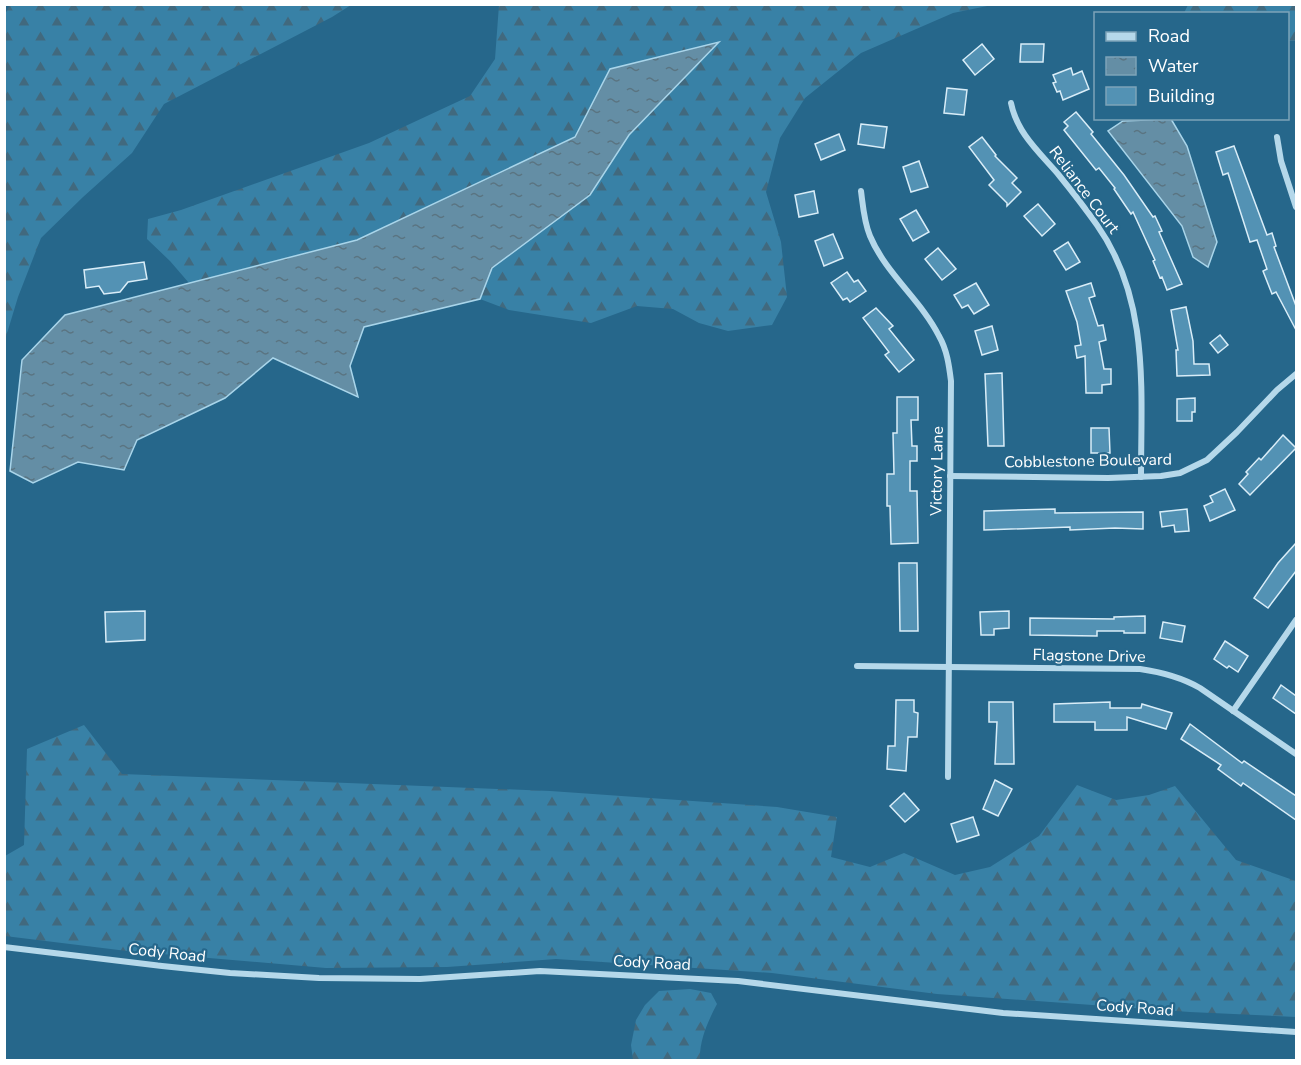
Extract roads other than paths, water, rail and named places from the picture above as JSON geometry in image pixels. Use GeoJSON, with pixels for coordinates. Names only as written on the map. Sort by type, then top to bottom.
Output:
{"type":"FeatureCollection","features":[{"type":"Feature","properties":{"kind":"street","name":"Reliance Court"},"geometry":{"type":"LineString","coordinates":[[1011,103],[1013,116],[1023,134],[1098,226],[1110,247],[1136,314],[1140,345],[1141,477]]}},
{"type":"Feature","properties":{"kind":"street"},"geometry":{"type":"LineString","coordinates":[[1277,137],[1281,161],[1296,207]]}},
{"type":"Feature","properties":{"kind":"street","name":"Victory Lane"},"geometry":{"type":"LineString","coordinates":[[861,191],[863,212],[871,237],[885,262],[918,303],[939,336],[947,357],[951,381],[948,777]]}},
{"type":"Feature","properties":{"kind":"street","name":"Cobblestone Boulevard"},"geometry":{"type":"LineString","coordinates":[[950,476],[1141,477],[1180,473],[1207,460],[1296,374]]}},
{"type":"Feature","properties":{"kind":"street"},"geometry":{"type":"LineString","coordinates":[[1233,711],[1296,620]]}},
{"type":"Feature","properties":{"kind":"street","name":"Flagstone Drive"},"geometry":{"type":"LineString","coordinates":[[857,666],[1158,671],[1192,683],[1296,754]]}},
{"type":"Feature","properties":{"kind":"street","name":"Cody Road"},"geometry":{"type":"LineString","coordinates":[[4,947],[230,973],[319,978],[430,979],[550,971],[727,981],[993,1012],[1296,1032]]}},
{"type":"Feature","properties":{"kind":"water"},"geometry":{"type":"Polygon","coordinates":[[[719,42],[629,135],[590,195],[492,268],[480,299],[364,327],[350,366],[358,397],[273,358],[225,398],[137,440],[124,470],[78,462],[33,483],[10,471],[22,360],[65,315],[357,240],[575,137],[610,69],[719,42]]]}},
{"type":"Feature","properties":{"kind":"water"},"geometry":{"type":"Polygon","coordinates":[[[1172,120],[1187,146],[1217,242],[1208,267],[1193,257],[1182,226],[1108,131],[1123,121],[1172,120]]]}}]}
